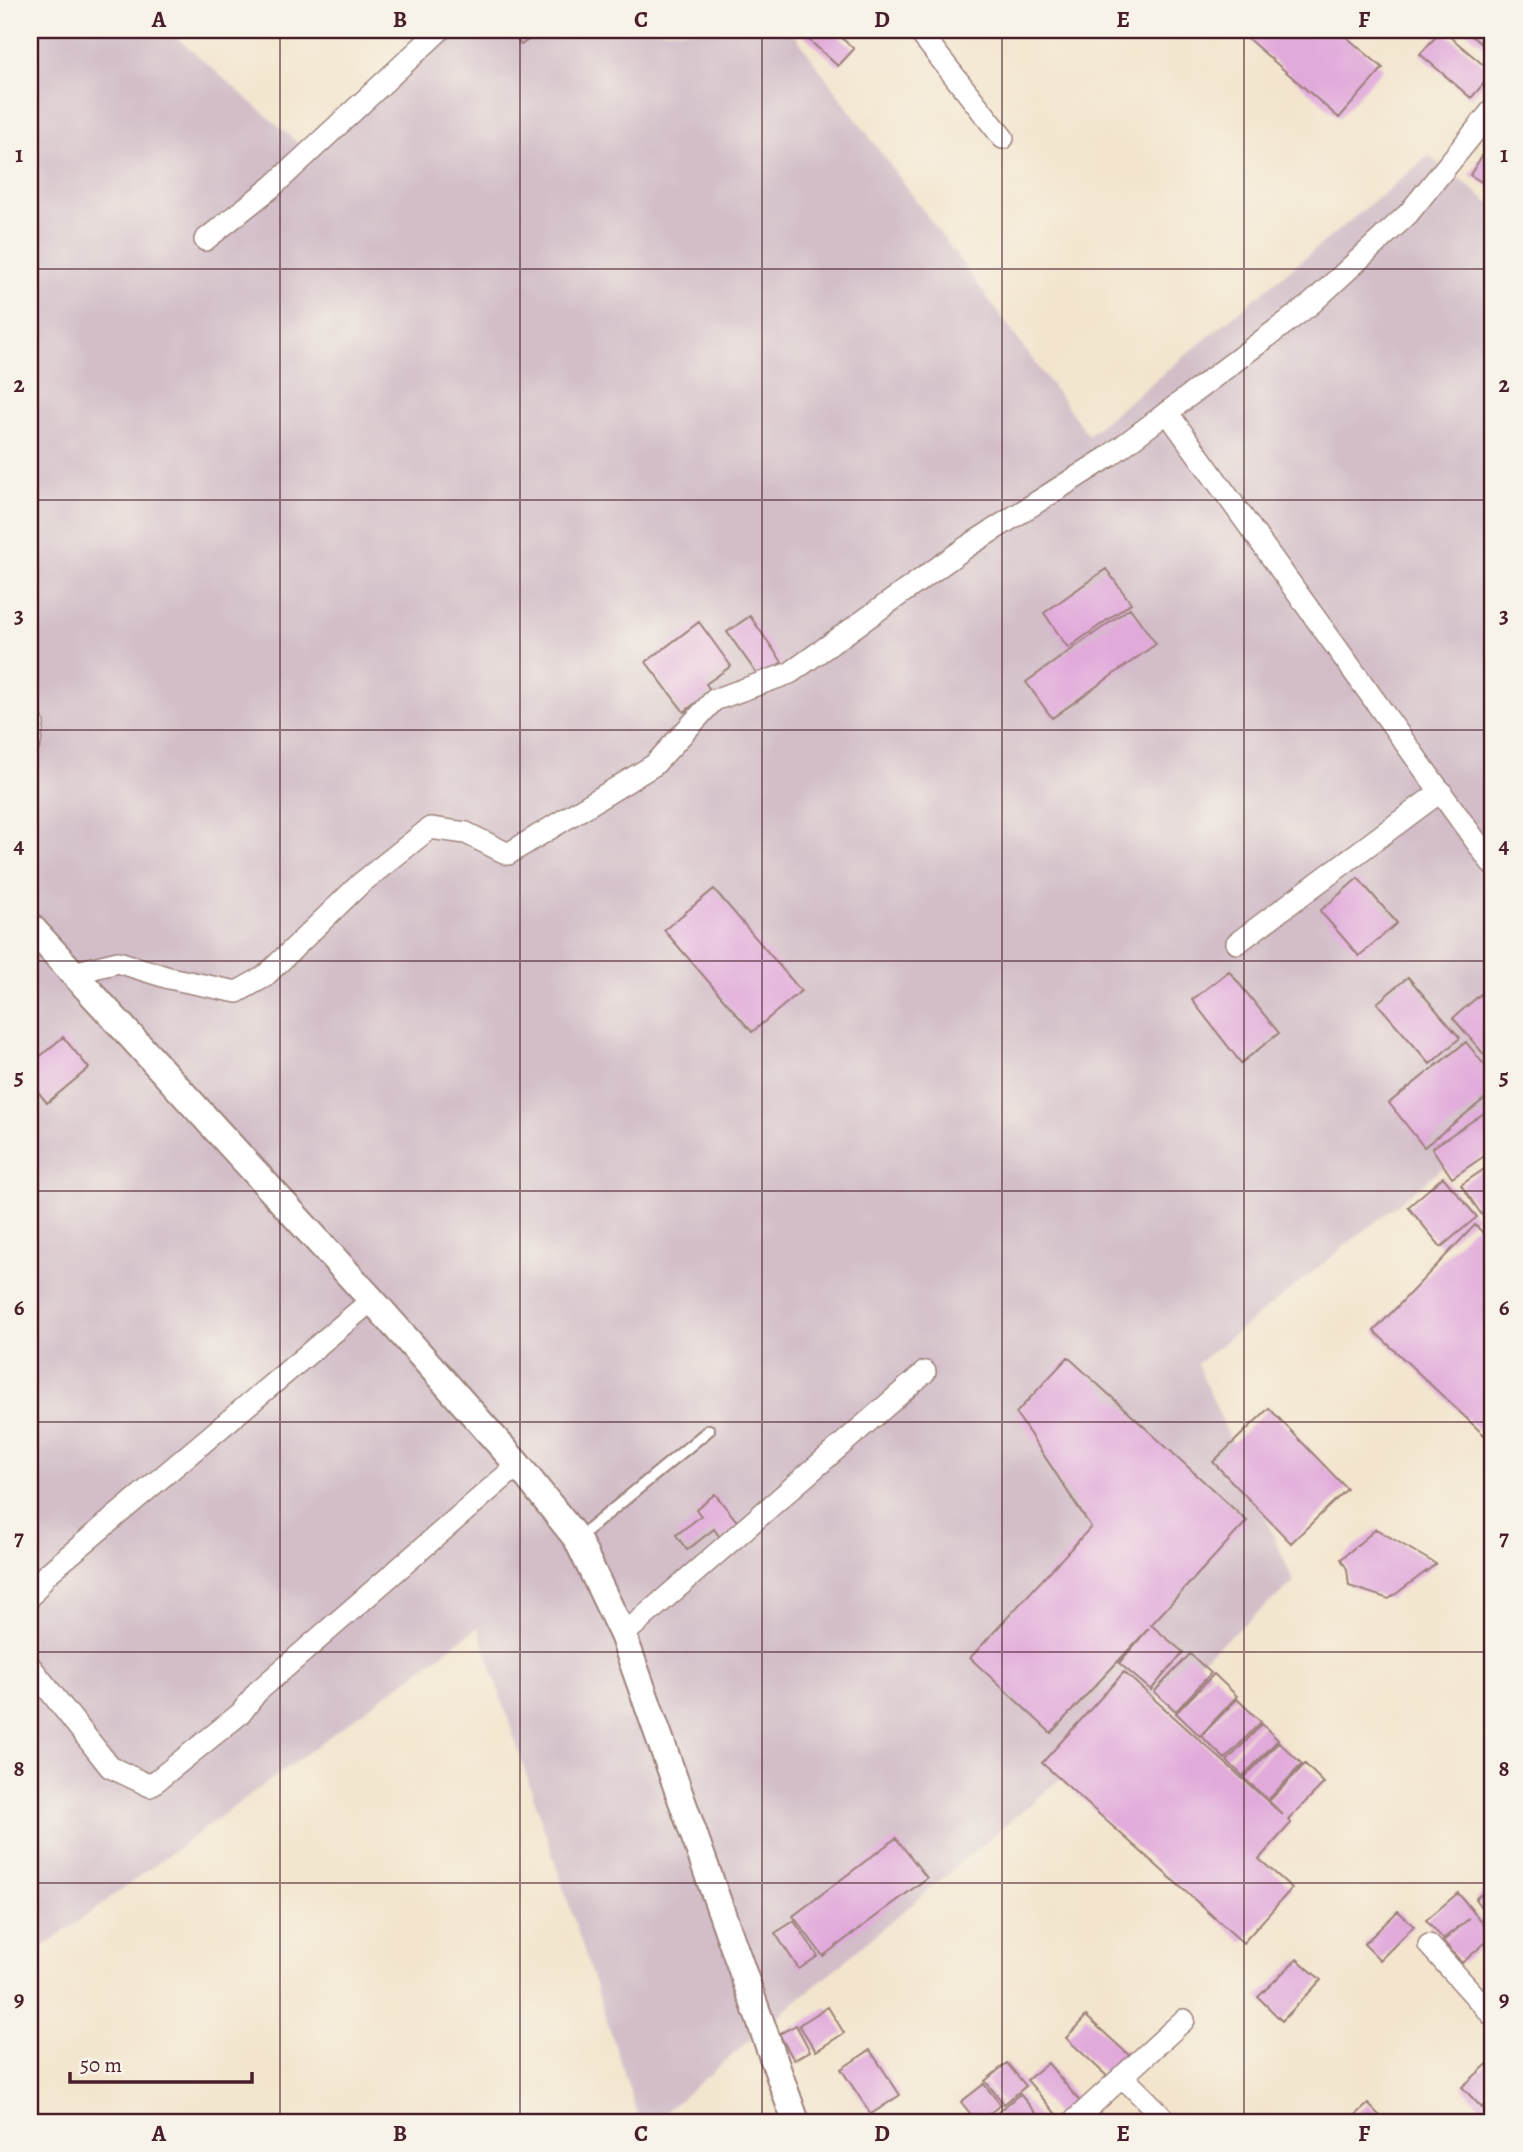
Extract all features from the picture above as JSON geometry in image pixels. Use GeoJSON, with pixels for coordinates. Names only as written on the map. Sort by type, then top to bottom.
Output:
{"type":"FeatureCollection","features":[{"type":"Feature","properties":{"kind":"street"},"geometry":{"type":"LineString","coordinates":[[205,240],[273,186],[440,30]]}},
{"type":"Feature","properties":{"kind":"street"},"geometry":{"type":"LineString","coordinates":[[918,30],[1003,138]]}},
{"type":"Feature","properties":{"kind":"street"},"geometry":{"type":"LineString","coordinates":[[73,973],[118,962],[169,978],[237,992],[264,978],[360,884],[430,828],[466,833],[508,854],[654,765],[714,700],[790,673],[968,546],[1108,457],[1312,303],[1408,214],[1493,109]]}},
{"type":"Feature","properties":{"kind":"street"},"geometry":{"type":"LineString","coordinates":[[1167,412],[1493,865]]}},
{"type":"Feature","properties":{"kind":"street"},"geometry":{"type":"LineString","coordinates":[[30,716],[33,724],[30,743]]}},
{"type":"Feature","properties":{"kind":"street"},"geometry":{"type":"LineString","coordinates":[[1237,943],[1441,791]]}},
{"type":"Feature","properties":{"kind":"street"},"geometry":{"type":"LineString","coordinates":[[30,926],[372,1300],[518,1465],[577,1539],[623,1635],[796,2122]]}},
{"type":"Feature","properties":{"kind":"street"},"geometry":{"type":"LineString","coordinates":[[30,1597],[46,1576],[372,1300]]}},
{"type":"Feature","properties":{"kind":"street"},"geometry":{"type":"LineString","coordinates":[[623,1635],[925,1372]]}},
{"type":"Feature","properties":{"kind":"street"},"geometry":{"type":"LineString","coordinates":[[30,1666],[110,1766],[150,1786],[242,1713],[257,1692],[518,1465]]}},
{"type":"Feature","properties":{"kind":"street"},"geometry":{"type":"LineString","coordinates":[[1429,1945],[1493,2017]]}},
{"type":"Feature","properties":{"kind":"street"},"geometry":{"type":"LineString","coordinates":[[1073,2122],[1184,2020]]}},
{"type":"Feature","properties":{"kind":"street"},"geometry":{"type":"LineString","coordinates":[[1122,2076],[1168,2122]]}},
{"type":"Feature","properties":{"kind":"lane"},"geometry":{"type":"LineString","coordinates":[[577,1539],[709,1430]]}},
{"type":"Feature","properties":{"kind":"shaded area"},"geometry":{"type":"Polygon","coordinates":[[[30,30],[168,30],[299,144],[451,30],[791,30],[1088,435],[1429,156],[1493,205],[1493,1128],[1197,1364],[1294,1582],[653,2122],[640,2122],[478,1627],[30,1957],[30,30]]]}},
{"type":"Feature","properties":{"kind":"building"},"geometry":{"type":"Polygon","coordinates":[[[510,30],[542,30],[521,45],[510,30]]]}},
{"type":"Feature","properties":{"kind":"building"},"geometry":{"type":"Polygon","coordinates":[[[798,30],[833,30],[854,49],[838,66],[798,30]]]}},
{"type":"Feature","properties":{"kind":"building"},"geometry":{"type":"Polygon","coordinates":[[[1238,30],[1338,30],[1383,68],[1339,118],[1238,30]]]}},
{"type":"Feature","properties":{"kind":"building"},"geometry":{"type":"Polygon","coordinates":[[[1442,30],[1493,73],[1471,98],[1420,54],[1442,30]]]}},
{"type":"Feature","properties":{"kind":"building"},"geometry":{"type":"Polygon","coordinates":[[[1464,30],[1493,30],[1491,51],[1464,30]]]}},
{"type":"Feature","properties":{"kind":"building"},"geometry":{"type":"Polygon","coordinates":[[[1493,138],[1493,189],[1470,175],[1493,138]]]}},
{"type":"Feature","properties":{"kind":"building"},"geometry":{"type":"Polygon","coordinates":[[[1106,569],[1131,603],[1068,648],[1044,613],[1106,569]]]}},
{"type":"Feature","properties":{"kind":"building"},"geometry":{"type":"Polygon","coordinates":[[[1130,608],[1156,644],[1052,718],[1026,682],[1130,608]]]}},
{"type":"Feature","properties":{"kind":"building"},"geometry":{"type":"Polygon","coordinates":[[[750,616],[782,662],[760,678],[727,632],[750,616]]]}},
{"type":"Feature","properties":{"kind":"building"},"geometry":{"type":"Polygon","coordinates":[[[699,622],[731,666],[706,684],[711,691],[684,712],[646,662],[699,622]]]}},
{"type":"Feature","properties":{"kind":"building"},"geometry":{"type":"Polygon","coordinates":[[[1358,878],[1397,923],[1359,956],[1320,911],[1358,878]]]}},
{"type":"Feature","properties":{"kind":"building"},"geometry":{"type":"Polygon","coordinates":[[[714,889],[801,991],[752,1032],[664,930],[714,889]]]}},
{"type":"Feature","properties":{"kind":"building"},"geometry":{"type":"Polygon","coordinates":[[[1229,971],[1279,1033],[1241,1063],[1192,1000],[1229,971]]]}},
{"type":"Feature","properties":{"kind":"building"},"geometry":{"type":"Polygon","coordinates":[[[1408,977],[1460,1038],[1430,1064],[1377,1003],[1408,977]]]}},
{"type":"Feature","properties":{"kind":"building"},"geometry":{"type":"Polygon","coordinates":[[[1481,994],[1493,1008],[1493,1065],[1453,1018],[1481,994]]]}},
{"type":"Feature","properties":{"kind":"building"},"geometry":{"type":"Polygon","coordinates":[[[63,1037],[89,1068],[47,1103],[30,1082],[30,1065],[63,1037]]]}},
{"type":"Feature","properties":{"kind":"building"},"geometry":{"type":"Polygon","coordinates":[[[1466,1042],[1493,1076],[1493,1092],[1424,1147],[1389,1103],[1466,1042]]]}},
{"type":"Feature","properties":{"kind":"building"},"geometry":{"type":"Polygon","coordinates":[[[1493,1107],[1493,1150],[1452,1178],[1432,1148],[1493,1107]]]}},
{"type":"Feature","properties":{"kind":"building"},"geometry":{"type":"Polygon","coordinates":[[[1493,1163],[1493,1231],[1461,1185],[1493,1163]]]}},
{"type":"Feature","properties":{"kind":"building"},"geometry":{"type":"Polygon","coordinates":[[[1443,1177],[1477,1217],[1441,1247],[1408,1207],[1443,1177]]]}},
{"type":"Feature","properties":{"kind":"building"},"geometry":{"type":"Polygon","coordinates":[[[1475,1225],[1493,1242],[1493,1425],[1484,1435],[1374,1331],[1475,1225]]]}},
{"type":"Feature","properties":{"kind":"building"},"geometry":{"type":"Polygon","coordinates":[[[1068,1357],[1247,1521],[1151,1625],[1183,1652],[1151,1690],[1119,1663],[1149,1628],[1051,1733],[970,1658],[1091,1527],[1016,1413],[1068,1357]]]}},
{"type":"Feature","properties":{"kind":"building"},"geometry":{"type":"Polygon","coordinates":[[[1269,1408],[1347,1489],[1291,1543],[1213,1462],[1269,1408]]]}},
{"type":"Feature","properties":{"kind":"building"},"geometry":{"type":"Polygon","coordinates":[[[715,1494],[740,1525],[721,1539],[714,1529],[687,1550],[676,1535],[701,1516],[696,1509],[715,1494]]]}},
{"type":"Feature","properties":{"kind":"building"},"geometry":{"type":"Polygon","coordinates":[[[1376,1529],[1436,1564],[1389,1599],[1349,1586],[1347,1569],[1341,1559],[1376,1529]]]}},
{"type":"Feature","properties":{"kind":"building"},"geometry":{"type":"Polygon","coordinates":[[[1190,1654],[1211,1673],[1176,1711],[1154,1692],[1190,1654]]]}},
{"type":"Feature","properties":{"kind":"building"},"geometry":{"type":"Polygon","coordinates":[[[1124,1672],[1283,1815],[1269,1801],[1305,1764],[1324,1783],[1288,1820],[1291,1823],[1259,1859],[1292,1888],[1243,1943],[1042,1763],[1124,1672]]]}},
{"type":"Feature","properties":{"kind":"building"},"geometry":{"type":"Polygon","coordinates":[[[1214,1674],[1237,1696],[1200,1736],[1176,1713],[1214,1674]]]}},
{"type":"Feature","properties":{"kind":"building"},"geometry":{"type":"Polygon","coordinates":[[[1237,1699],[1261,1722],[1225,1759],[1201,1736],[1237,1699]]]}},
{"type":"Feature","properties":{"kind":"building"},"geometry":{"type":"Polygon","coordinates":[[[1262,1724],[1278,1740],[1243,1776],[1227,1761],[1262,1724]]]}},
{"type":"Feature","properties":{"kind":"building"},"geometry":{"type":"Polygon","coordinates":[[[1279,1742],[1302,1764],[1268,1800],[1244,1778],[1279,1742]]]}},
{"type":"Feature","properties":{"kind":"building"},"geometry":{"type":"Polygon","coordinates":[[[896,1838],[927,1878],[823,1956],[793,1916],[896,1838]]]}},
{"type":"Feature","properties":{"kind":"building"},"geometry":{"type":"Polygon","coordinates":[[[1493,1885],[1493,1924],[1475,1899],[1493,1885]]]}},
{"type":"Feature","properties":{"kind":"building"},"geometry":{"type":"Polygon","coordinates":[[[1458,1893],[1493,1936],[1462,1963],[1443,1941],[1470,1918],[1443,1939],[1426,1920],[1458,1893]]]}},
{"type":"Feature","properties":{"kind":"building"},"geometry":{"type":"Polygon","coordinates":[[[1398,1911],[1414,1926],[1380,1960],[1364,1944],[1398,1911]]]}},
{"type":"Feature","properties":{"kind":"building"},"geometry":{"type":"Polygon","coordinates":[[[794,1921],[818,1956],[799,1969],[775,1933],[794,1921]]]}},
{"type":"Feature","properties":{"kind":"building"},"geometry":{"type":"Polygon","coordinates":[[[1297,1959],[1321,1980],[1282,2021],[1258,1997],[1297,1959]]]}},
{"type":"Feature","properties":{"kind":"building"},"geometry":{"type":"Polygon","coordinates":[[[1493,1985],[1493,2003],[1484,1992],[1493,1985]]]}},
{"type":"Feature","properties":{"kind":"building"},"geometry":{"type":"Polygon","coordinates":[[[828,2007],[844,2033],[816,2051],[799,2025],[828,2007]]]}},
{"type":"Feature","properties":{"kind":"building"},"geometry":{"type":"Polygon","coordinates":[[[1086,2016],[1130,2056],[1109,2078],[1066,2038],[1086,2016]]]}},
{"type":"Feature","properties":{"kind":"building"},"geometry":{"type":"Polygon","coordinates":[[[796,2025],[810,2051],[794,2060],[779,2034],[796,2025]]]}},
{"type":"Feature","properties":{"kind":"building"},"geometry":{"type":"Polygon","coordinates":[[[870,2050],[900,2095],[871,2114],[841,2069],[870,2050]]]}},
{"type":"Feature","properties":{"kind":"building"},"geometry":{"type":"Polygon","coordinates":[[[1493,2059],[1493,2097],[1482,2108],[1462,2087],[1493,2059]]]}},
{"type":"Feature","properties":{"kind":"building"},"geometry":{"type":"Polygon","coordinates":[[[1007,2063],[1026,2086],[1004,2104],[985,2081],[1007,2063]]]}},
{"type":"Feature","properties":{"kind":"building"},"geometry":{"type":"Polygon","coordinates":[[[1048,2063],[1081,2103],[1061,2120],[1027,2080],[1048,2063]]]}},
{"type":"Feature","properties":{"kind":"building"},"geometry":{"type":"Polygon","coordinates":[[[984,2084],[1001,2105],[977,2122],[961,2102],[984,2084]]]}},
{"type":"Feature","properties":{"kind":"building"},"geometry":{"type":"Polygon","coordinates":[[[1020,2094],[1043,2122],[1007,2122],[998,2112],[1020,2094]]]}},
{"type":"Feature","properties":{"kind":"building"},"geometry":{"type":"Polygon","coordinates":[[[1368,2104],[1386,2122],[1348,2122],[1368,2104]]]}}]}
